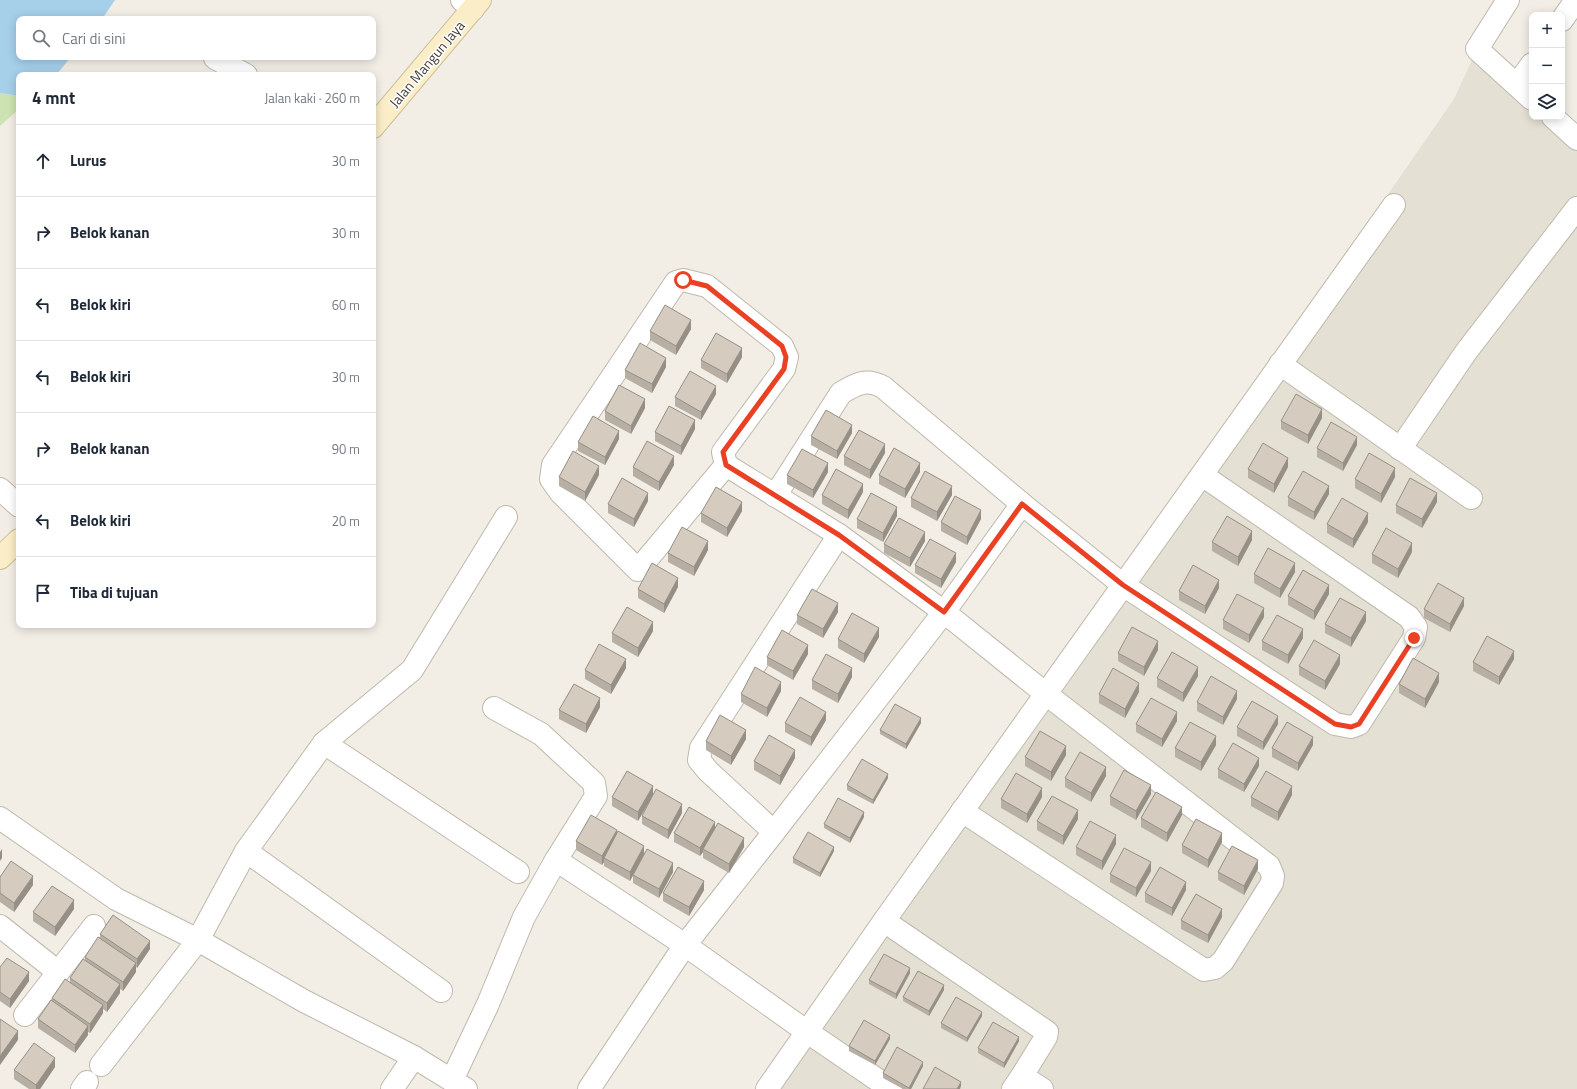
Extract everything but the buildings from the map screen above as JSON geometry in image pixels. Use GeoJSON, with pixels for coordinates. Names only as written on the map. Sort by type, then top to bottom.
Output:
{"type":"FeatureCollection","features":[{"type":"Feature","properties":{"kind":"street"},"geometry":{"type":"LineString","coordinates":[[1508,0],[1477,49],[1525,92],[1529,76]]}},
{"type":"Feature","properties":{"kind":"street"},"geometry":{"type":"LineString","coordinates":[[1565,16],[1576,0]]}},
{"type":"Feature","properties":{"kind":"street","name":"Jalan Mangun Jaya"},"geometry":{"type":"LineString","coordinates":[[376,123],[472,3]]}},
{"type":"Feature","properties":{"kind":"street"},"geometry":{"type":"LineString","coordinates":[[219,60],[241,72]]}},
{"type":"Feature","properties":{"kind":"street"},"geometry":{"type":"LineString","coordinates":[[1555,120],[1577,139]]}},
{"type":"Feature","properties":{"kind":"street"},"geometry":{"type":"LineString","coordinates":[[767,1089],[884,920],[1394,204]]}},
{"type":"Feature","properties":{"kind":"street"},"geometry":{"type":"LineString","coordinates":[[1400,449],[1466,352],[1577,208]]}},
{"type":"Feature","properties":{"kind":"street"},"geometry":{"type":"LineString","coordinates":[[726,465],[638,570],[560,492],[551,479],[552,465],[676,282],[683,280],[707,286],[782,346],[786,357],[784,369],[723,452],[726,465],[839,535],[944,612],[1046,694],[1269,866],[1273,876],[1272,883],[1223,961],[1215,968],[1204,970],[962,811]]}},
{"type":"Feature","properties":{"kind":"street"},"geometry":{"type":"LineString","coordinates":[[1280,364],[1471,498]]}},
{"type":"Feature","properties":{"kind":"street"},"geometry":{"type":"LineString","coordinates":[[775,496],[841,393],[856,384],[873,382],[883,387],[1022,504],[1123,585],[1335,724],[1351,727],[1359,724],[1414,638],[1416,627],[1409,617],[1202,475]]}},
{"type":"Feature","properties":{"kind":"street"},"geometry":{"type":"LineString","coordinates":[[0,489],[16,503]]}},
{"type":"Feature","properties":{"kind":"street"},"geometry":{"type":"LineString","coordinates":[[589,1089],[685,945],[944,612],[1022,504]]}},
{"type":"Feature","properties":{"kind":"street"},"geometry":{"type":"LineString","coordinates":[[101,1065],[198,940],[246,851],[324,743],[412,670],[506,517]]}},
{"type":"Feature","properties":{"kind":"street"},"geometry":{"type":"LineString","coordinates":[[774,832],[708,771],[699,760],[701,748],[839,535]]}},
{"type":"Feature","properties":{"kind":"street"},"geometry":{"type":"LineString","coordinates":[[0,558],[16,543]]}},
{"type":"Feature","properties":{"kind":"street"},"geometry":{"type":"LineString","coordinates":[[0,818],[116,899],[198,940],[304,1001],[414,1057],[459,1085],[488,1004],[524,917],[556,860],[596,796],[594,783],[541,734],[494,708]]}},
{"type":"Feature","properties":{"kind":"street"},"geometry":{"type":"LineString","coordinates":[[324,743],[518,872]]}},
{"type":"Feature","properties":{"kind":"street"},"geometry":{"type":"LineString","coordinates":[[246,851],[441,991]]}},
{"type":"Feature","properties":{"kind":"street"},"geometry":{"type":"LineString","coordinates":[[556,860],[685,945],[891,1089]]}},
{"type":"Feature","properties":{"kind":"street"},"geometry":{"type":"LineString","coordinates":[[884,920],[1047,1032],[1046,1037],[1017,1082],[1042,1089]]}},
{"type":"Feature","properties":{"kind":"street"},"geometry":{"type":"LineString","coordinates":[[0,926],[58,972]]}},
{"type":"Feature","properties":{"kind":"street"},"geometry":{"type":"LineString","coordinates":[[25,1015],[94,926]]}},
{"type":"Feature","properties":{"kind":"street"},"geometry":{"type":"LineString","coordinates":[[392,1089],[414,1057]]}},
{"type":"Feature","properties":{"kind":"shaded area"},"geometry":{"type":"Polygon","coordinates":[[[1477,49],[1529,95],[1529,120],[1556,120],[1577,138],[1577,1089],[768,1089],[1454,99],[1477,49]]]}},
{"type":"Feature","properties":{"kind":"green space"},"geometry":{"type":"Polygon","coordinates":[[[0,93],[16,96],[16,112],[0,126],[0,93]]]}},
{"type":"Feature","properties":{"kind":"water"},"geometry":{"type":"Polygon","coordinates":[[[0,0],[115,0],[104,16],[16,16],[16,60],[68,60],[58,72],[16,72],[16,96],[0,93],[0,0]]]}},
{"type":"Feature","properties":{"kind":"route"},"geometry":{"type":"LineString","coordinates":[[683,280],[707,286],[782,346],[786,357],[784,369],[723,452],[726,465],[839,535],[944,612],[1022,504],[1123,585],[1335,724],[1351,727],[1359,724],[1414,638]]}}]}
